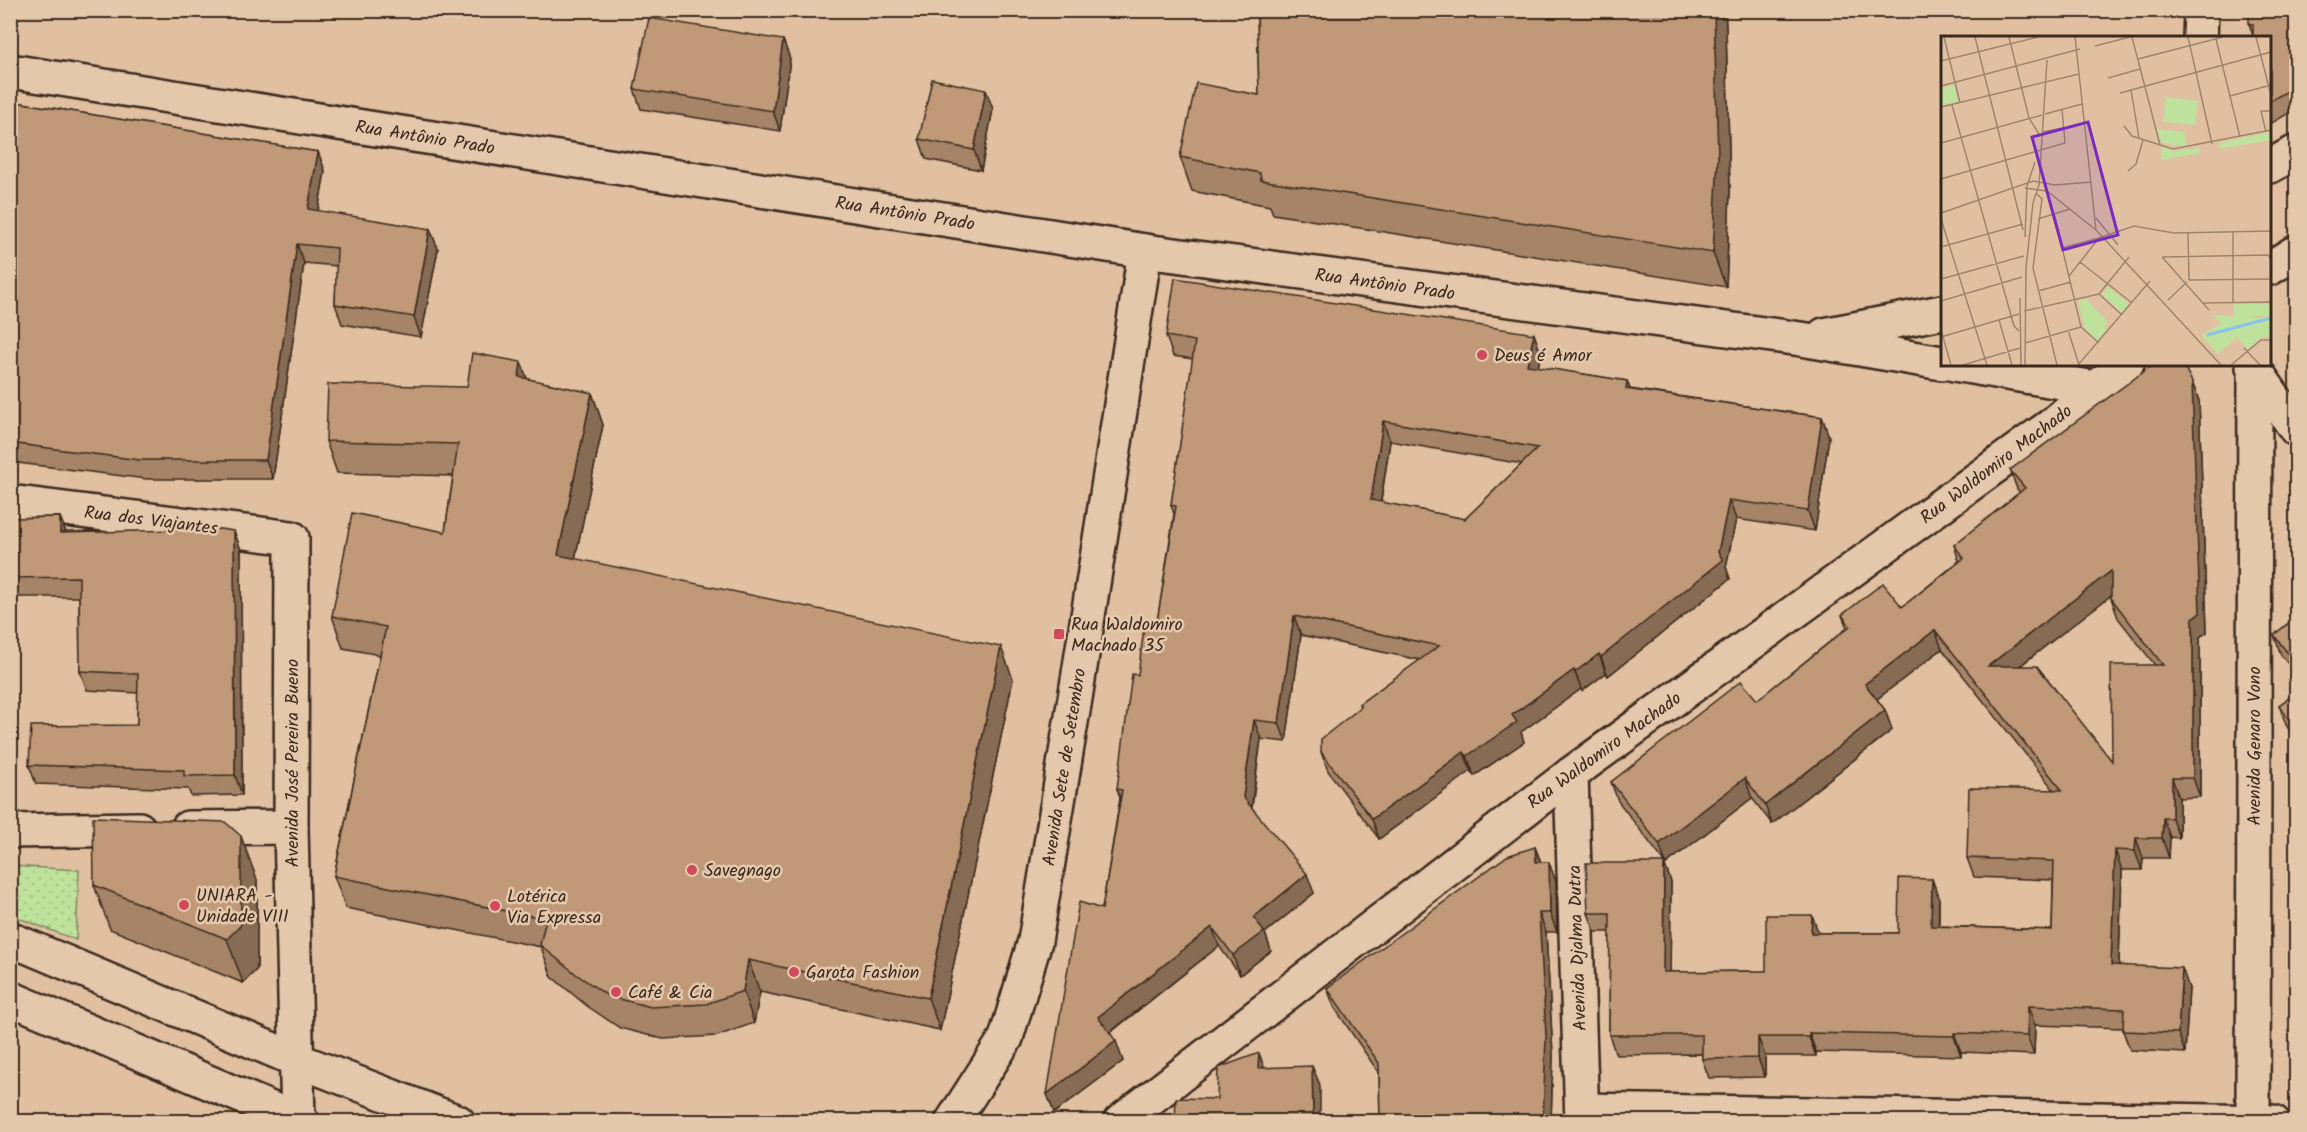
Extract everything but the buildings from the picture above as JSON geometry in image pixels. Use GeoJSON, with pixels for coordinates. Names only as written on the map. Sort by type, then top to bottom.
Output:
{"type":"FeatureCollection","features":[{"type":"Feature","properties":{"kind":"street"},"geometry":{"type":"LineString","coordinates":[[2200,36],[2201,10]]}},
{"type":"Feature","properties":{"kind":"street","name":"Rua Antônio Prado"},"geometry":{"type":"LineString","coordinates":[[10,71],[1145,251],[1801,339],[1941,363]]}},
{"type":"Feature","properties":{"kind":"street"},"geometry":{"type":"LineString","coordinates":[[2271,165],[2296,152]]}},
{"type":"Feature","properties":{"kind":"street","name":"Avenida Sete de Setembro"},"geometry":{"type":"LineString","coordinates":[[952,1122],[1006,1038],[1035,941],[1077,691],[1145,251]]}},
{"type":"Feature","properties":{"kind":"street"},"geometry":{"type":"LineString","coordinates":[[2271,267],[2296,252]]}},
{"type":"Feature","properties":{"kind":"street"},"geometry":{"type":"LineString","coordinates":[[1801,339],[1941,312]]}},
{"type":"Feature","properties":{"kind":"street"},"geometry":{"type":"LineString","coordinates":[[1966,366],[2095,388]]}},
{"type":"Feature","properties":{"kind":"street","name":"Rua Waldomiro Machado"},"geometry":{"type":"LineString","coordinates":[[1120,1122],[1571,774],[2052,425],[2124,366]]}},
{"type":"Feature","properties":{"kind":"street"},"geometry":{"type":"LineString","coordinates":[[2254,368],[2296,429]]}},
{"type":"Feature","properties":{"kind":"street","name":"Avenida Genaro Vono"},"geometry":{"type":"LineString","coordinates":[[2253,1121],[2254,368]]}},
{"type":"Feature","properties":{"kind":"street","name":"Rua dos Viajantes"},"geometry":{"type":"LineString","coordinates":[[10,502],[292,538]]}},
{"type":"Feature","properties":{"kind":"street","name":"Avenida José Pereira Bueno"},"geometry":{"type":"LineString","coordinates":[[292,538],[291,826],[299,1121]]}},
{"type":"Feature","properties":{"kind":"street","name":"Avenida Djalma Dutra"},"geometry":{"type":"LineString","coordinates":[[1571,774],[1582,1116]]}},
{"type":"Feature","properties":{"kind":"street"},"geometry":{"type":"LineString","coordinates":[[10,831],[291,826]]}},
{"type":"Feature","properties":{"kind":"street"},"geometry":{"type":"LineString","coordinates":[[10,939],[297,1060],[458,1122]]}},
{"type":"Feature","properties":{"kind":"street"},"geometry":{"type":"LineString","coordinates":[[10,998],[299,1121]]}},
{"type":"Feature","properties":{"kind":"street"},"geometry":{"type":"LineString","coordinates":[[1582,1116],[2273,1122]]}},
{"type":"Feature","properties":{"kind":"green space"},"geometry":{"type":"Polygon","coordinates":[[[11,866],[79,870],[76,940],[11,915],[11,866]]]}},
{"type":"Feature","properties":{"kind":"place","name":"Deus é Amor"},"geometry":{"type":"Point","coordinates":[1482,355]}},
{"type":"Feature","properties":{"kind":"place","name":"Rua Waldomiro Machado 35"},"geometry":{"type":"Point","coordinates":[1059,634]}},
{"type":"Feature","properties":{"kind":"place","name":"Savegnago"},"geometry":{"type":"Point","coordinates":[692,870]}},
{"type":"Feature","properties":{"kind":"place","name":"UNIARA - Unidade VIII"},"geometry":{"type":"Point","coordinates":[184,905]}},
{"type":"Feature","properties":{"kind":"place","name":"Lotérica Via Expressa"},"geometry":{"type":"Point","coordinates":[495,906]}},
{"type":"Feature","properties":{"kind":"place","name":"Garota Fashion"},"geometry":{"type":"Point","coordinates":[794,972]}},
{"type":"Feature","properties":{"kind":"place","name":"Café & Cia"},"geometry":{"type":"Point","coordinates":[616,992]}}]}
